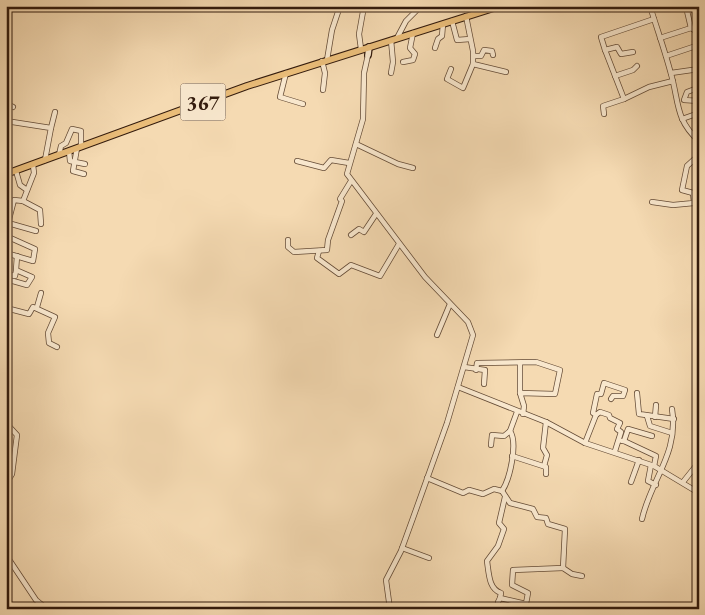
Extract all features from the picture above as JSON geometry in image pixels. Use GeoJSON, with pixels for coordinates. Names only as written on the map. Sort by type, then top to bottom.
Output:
{"type":"FeatureCollection","features":[{"type":"Feature","properties":{"kind":"main road","name":"367"},"geometry":{"type":"LineString","coordinates":[[6,174],[286,73],[500,6]]}},
{"type":"Feature","properties":{"kind":"street"},"geometry":{"type":"LineString","coordinates":[[324,90],[324,61],[340,6]]}},
{"type":"Feature","properties":{"kind":"street"},"geometry":{"type":"LineString","coordinates":[[364,6],[359,34],[368,55],[364,73],[363,119],[347,174],[398,244],[437,292],[468,322],[473,332],[458,387],[427,478],[402,548],[386,580],[390,609]]}},
{"type":"Feature","properties":{"kind":"street"},"geometry":{"type":"LineString","coordinates":[[406,6],[415,11]]}},
{"type":"Feature","properties":{"kind":"street"},"geometry":{"type":"LineString","coordinates":[[391,73],[406,21],[420,6]]}},
{"type":"Feature","properties":{"kind":"street"},"geometry":{"type":"LineString","coordinates":[[650,6],[671,73],[675,98],[682,119],[699,141]]}},
{"type":"Feature","properties":{"kind":"street"},"geometry":{"type":"LineString","coordinates":[[692,28],[687,11],[699,7]]}},
{"type":"Feature","properties":{"kind":"street"},"geometry":{"type":"LineString","coordinates":[[451,69],[448,79],[463,88],[473,64],[474,56],[466,16]]}},
{"type":"Feature","properties":{"kind":"street"},"geometry":{"type":"LineString","coordinates":[[624,99],[605,50],[602,36],[654,19]]}},
{"type":"Feature","properties":{"kind":"street"},"geometry":{"type":"LineString","coordinates":[[452,21],[456,40],[470,39]]}},
{"type":"Feature","properties":{"kind":"street"},"geometry":{"type":"LineString","coordinates":[[435,48],[438,38],[442,36],[443,24]]}},
{"type":"Feature","properties":{"kind":"street"},"geometry":{"type":"LineString","coordinates":[[660,38],[692,28],[694,30],[699,29]]}},
{"type":"Feature","properties":{"kind":"street"},"geometry":{"type":"LineString","coordinates":[[402,37],[414,54],[413,60],[403,62]]}},
{"type":"Feature","properties":{"kind":"street"},"geometry":{"type":"LineString","coordinates":[[666,56],[699,45]]}},
{"type":"Feature","properties":{"kind":"street"},"geometry":{"type":"LineString","coordinates":[[605,50],[617,47],[622,54],[633,52]]}},
{"type":"Feature","properties":{"kind":"street"},"geometry":{"type":"LineString","coordinates":[[474,56],[481,56],[483,50],[491,50],[493,55]]}},
{"type":"Feature","properties":{"kind":"street"},"geometry":{"type":"LineString","coordinates":[[473,64],[506,72]]}},
{"type":"Feature","properties":{"kind":"street"},"geometry":{"type":"LineString","coordinates":[[615,76],[633,70],[637,66]]}},
{"type":"Feature","properties":{"kind":"street"},"geometry":{"type":"LineString","coordinates":[[671,73],[699,69]]}},
{"type":"Feature","properties":{"kind":"street"},"geometry":{"type":"LineString","coordinates":[[286,73],[280,97],[303,104]]}},
{"type":"Feature","properties":{"kind":"street"},"geometry":{"type":"LineString","coordinates":[[604,114],[603,106],[624,99],[649,87],[673,82]]}},
{"type":"Feature","properties":{"kind":"street"},"geometry":{"type":"LineString","coordinates":[[684,98],[688,91],[695,89]]}},
{"type":"Feature","properties":{"kind":"street"},"geometry":{"type":"LineString","coordinates":[[675,98],[684,98],[686,101],[699,101]]}},
{"type":"Feature","properties":{"kind":"street"},"geometry":{"type":"LineString","coordinates":[[6,105],[13,106]]}},
{"type":"Feature","properties":{"kind":"street"},"geometry":{"type":"LineString","coordinates":[[45,160],[55,112]]}},
{"type":"Feature","properties":{"kind":"street"},"geometry":{"type":"LineString","coordinates":[[682,119],[699,113]]}},
{"type":"Feature","properties":{"kind":"street"},"geometry":{"type":"LineString","coordinates":[[6,121],[51,128]]}},
{"type":"Feature","properties":{"kind":"street"},"geometry":{"type":"LineString","coordinates":[[60,155],[61,146],[66,144],[72,129],[80,130],[80,147],[73,170],[84,174]]}},
{"type":"Feature","properties":{"kind":"street"},"geometry":{"type":"LineString","coordinates":[[356,144],[398,164],[412,168]]}},
{"type":"Feature","properties":{"kind":"street"},"geometry":{"type":"LineString","coordinates":[[69,151],[70,161],[85,164]]}},
{"type":"Feature","properties":{"kind":"street"},"geometry":{"type":"LineString","coordinates":[[652,202],[673,205],[696,203],[693,193],[682,190],[687,166],[698,157]]}},
{"type":"Feature","properties":{"kind":"street"},"geometry":{"type":"LineString","coordinates":[[297,161],[324,168],[331,160],[349,163]]}},
{"type":"Feature","properties":{"kind":"street"},"geometry":{"type":"LineString","coordinates":[[23,201],[34,172],[33,165]]}},
{"type":"Feature","properties":{"kind":"street"},"geometry":{"type":"LineString","coordinates":[[16,171],[20,185],[27,190]]}},
{"type":"Feature","properties":{"kind":"street"},"geometry":{"type":"LineString","coordinates":[[288,240],[288,247],[294,252],[328,250],[330,235],[342,201],[340,199],[351,181]]}},
{"type":"Feature","properties":{"kind":"street"},"geometry":{"type":"LineString","coordinates":[[6,230],[14,200],[23,201],[40,210],[41,224]]}},
{"type":"Feature","properties":{"kind":"street"},"geometry":{"type":"LineString","coordinates":[[351,235],[359,229],[364,232],[376,214]]}},
{"type":"Feature","properties":{"kind":"street"},"geometry":{"type":"LineString","coordinates":[[8,223],[36,231]]}},
{"type":"Feature","properties":{"kind":"street"},"geometry":{"type":"LineString","coordinates":[[6,236],[35,247],[34,261],[6,253]]}},
{"type":"Feature","properties":{"kind":"street"},"geometry":{"type":"LineString","coordinates":[[319,251],[317,258],[339,274],[350,265],[380,276],[398,244]]}},
{"type":"Feature","properties":{"kind":"street"},"geometry":{"type":"LineString","coordinates":[[6,281],[10,275],[15,276],[17,256]]}},
{"type":"Feature","properties":{"kind":"street"},"geometry":{"type":"LineString","coordinates":[[13,281],[27,285],[32,278],[32,276],[16,271]]}},
{"type":"Feature","properties":{"kind":"street"},"geometry":{"type":"LineString","coordinates":[[37,307],[41,293]]}},
{"type":"Feature","properties":{"kind":"street"},"geometry":{"type":"LineString","coordinates":[[437,335],[450,304]]}},
{"type":"Feature","properties":{"kind":"street"},"geometry":{"type":"LineString","coordinates":[[6,308],[29,314],[33,307],[37,307],[56,318],[47,334],[49,343],[57,347]]}},
{"type":"Feature","properties":{"kind":"street"},"geometry":{"type":"LineString","coordinates":[[476,370],[477,364],[536,362],[561,370],[555,394],[520,393]]}},
{"type":"Feature","properties":{"kind":"street"},"geometry":{"type":"LineString","coordinates":[[520,363],[520,393],[524,406],[523,414]]}},
{"type":"Feature","properties":{"kind":"street"},"geometry":{"type":"LineString","coordinates":[[464,367],[485,370],[484,384]]}},
{"type":"Feature","properties":{"kind":"street"},"geometry":{"type":"LineString","coordinates":[[596,415],[593,412],[597,394],[601,394],[604,384],[625,390],[623,396],[614,396],[611,400]]}},
{"type":"Feature","properties":{"kind":"street"},"geometry":{"type":"LineString","coordinates":[[458,387],[546,422],[585,443],[615,451],[653,465],[699,493]]}},
{"type":"Feature","properties":{"kind":"street"},"geometry":{"type":"LineString","coordinates":[[637,393],[639,414],[674,419]]}},
{"type":"Feature","properties":{"kind":"street"},"geometry":{"type":"LineString","coordinates":[[655,417],[656,405]]}},
{"type":"Feature","properties":{"kind":"street"},"geometry":{"type":"LineString","coordinates":[[642,519],[646,502],[663,470],[672,434],[674,419],[672,409]]}},
{"type":"Feature","properties":{"kind":"street"},"geometry":{"type":"LineString","coordinates":[[491,445],[492,434],[504,436],[510,431],[517,412]]}},
{"type":"Feature","properties":{"kind":"street"},"geometry":{"type":"LineString","coordinates":[[585,443],[596,415],[600,412],[609,414],[610,419],[620,423],[617,430],[621,432],[615,451]]}},
{"type":"Feature","properties":{"kind":"street"},"geometry":{"type":"LineString","coordinates":[[647,416],[650,426],[672,434]]}},
{"type":"Feature","properties":{"kind":"street"},"geometry":{"type":"LineString","coordinates":[[546,422],[543,448],[546,455],[544,466],[547,468],[546,474]]}},
{"type":"Feature","properties":{"kind":"street"},"geometry":{"type":"LineString","coordinates":[[6,423],[18,435],[12,474],[6,484]]}},
{"type":"Feature","properties":{"kind":"street"},"geometry":{"type":"LineString","coordinates":[[624,441],[628,429],[652,436]]}},
{"type":"Feature","properties":{"kind":"street"},"geometry":{"type":"LineString","coordinates":[[510,431],[515,440],[502,491],[504,497],[499,523],[504,529],[498,546],[487,562],[491,587],[501,593],[499,600],[525,606],[527,591],[512,584],[514,568],[563,568],[572,574],[582,576]]}},
{"type":"Feature","properties":{"kind":"street"},"geometry":{"type":"LineString","coordinates":[[618,440],[656,456],[648,481],[656,485]]}},
{"type":"Feature","properties":{"kind":"street"},"geometry":{"type":"LineString","coordinates":[[512,456],[544,466]]}},
{"type":"Feature","properties":{"kind":"street"},"geometry":{"type":"LineString","coordinates":[[631,482],[639,460]]}},
{"type":"Feature","properties":{"kind":"street"},"geometry":{"type":"LineString","coordinates":[[683,482],[699,462]]}},
{"type":"Feature","properties":{"kind":"street"},"geometry":{"type":"LineString","coordinates":[[427,478],[464,493],[469,490],[483,494],[494,489],[502,491]]}},
{"type":"Feature","properties":{"kind":"street"},"geometry":{"type":"LineString","coordinates":[[504,497],[513,505],[534,509],[537,517],[546,518],[548,524],[565,528],[563,568]]}},
{"type":"Feature","properties":{"kind":"street"},"geometry":{"type":"LineString","coordinates":[[402,548],[429,558]]}},
{"type":"Feature","properties":{"kind":"street"},"geometry":{"type":"LineString","coordinates":[[6,555],[36,600],[47,609]]}}]}
